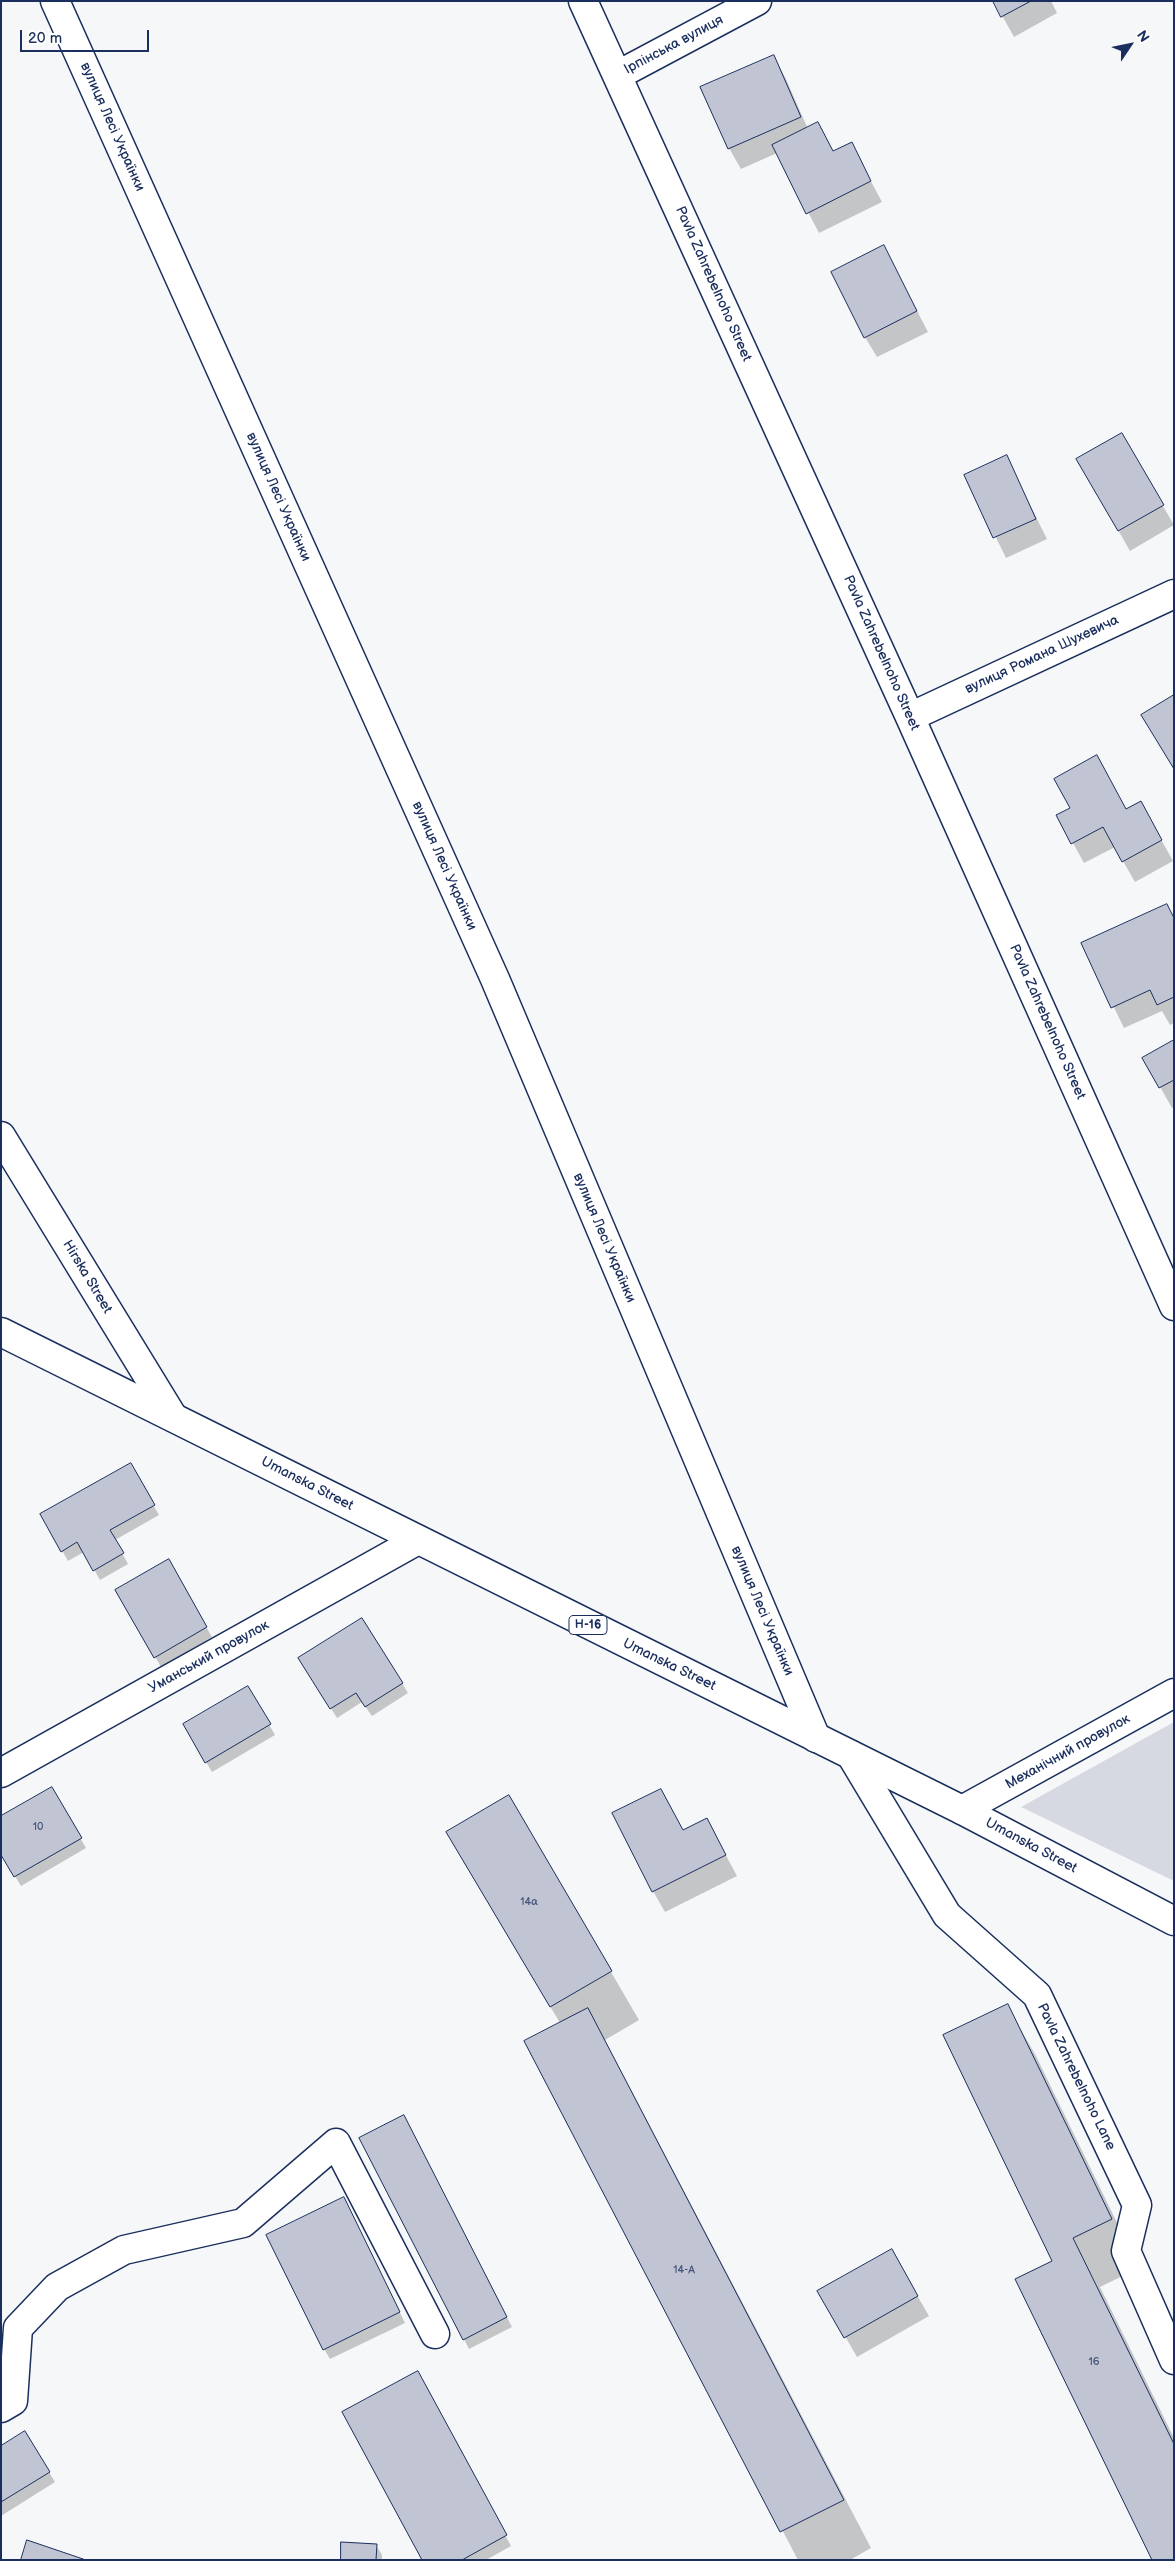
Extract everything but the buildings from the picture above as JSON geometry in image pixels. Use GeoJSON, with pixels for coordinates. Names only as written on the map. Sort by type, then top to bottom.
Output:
{"type":"FeatureCollection","features":[{"type":"Feature","properties":{"kind":"street","name":"вулиця Лесі Українки"},"geometry":{"type":"LineString","coordinates":[[55,1],[495,980],[816,1738]]}},
{"type":"Feature","properties":{"kind":"street","name":"Pavla Zahrebelnoho Street"},"geometry":{"type":"LineString","coordinates":[[583,1],[910,717],[1174,1306]]}},
{"type":"Feature","properties":{"kind":"street","name":"Ірпінська вулиця"},"geometry":{"type":"LineString","coordinates":[[618,75],[757,1]]}},
{"type":"Feature","properties":{"kind":"street","name":"вулиця Романа Шухевича"},"geometry":{"type":"LineString","coordinates":[[910,717],[1174,594]]}},
{"type":"Feature","properties":{"kind":"street","name":"Hirska Street"},"geometry":{"type":"LineString","coordinates":[[1,1136],[173,1417]]}},
{"type":"Feature","properties":{"kind":"street","name":"Umanska Street"},"geometry":{"type":"LineString","coordinates":[[1,1332],[962,1810],[1174,1921]]}},
{"type":"Feature","properties":{"kind":"street","name":"Уманський провулок"},"geometry":{"type":"LineString","coordinates":[[1,1773],[418,1540]]}},
{"type":"Feature","properties":{"kind":"street","name":"Механічний провулок"},"geometry":{"type":"LineString","coordinates":[[962,1810],[1174,1693]]}},
{"type":"Feature","properties":{"kind":"street","name":"Pavla Zahrebelnoho Lane"},"geometry":{"type":"LineString","coordinates":[[851,1755],[947,1915],[1037,1995],[1137,2205],[1126,2251],[1174,2360]]}},
{"type":"Feature","properties":{"kind":"street"},"geometry":{"type":"LineString","coordinates":[[1,2408],[13,2401],[10,2324],[58,2287],[124,2250],[243,2223],[336,2143],[435,2334]]}},
{"type":"Feature","properties":{"kind":"shaded area"},"geometry":{"type":"Polygon","coordinates":[[[1174,1722],[1174,1881],[1021,1807],[1174,1722]]]}}]}
